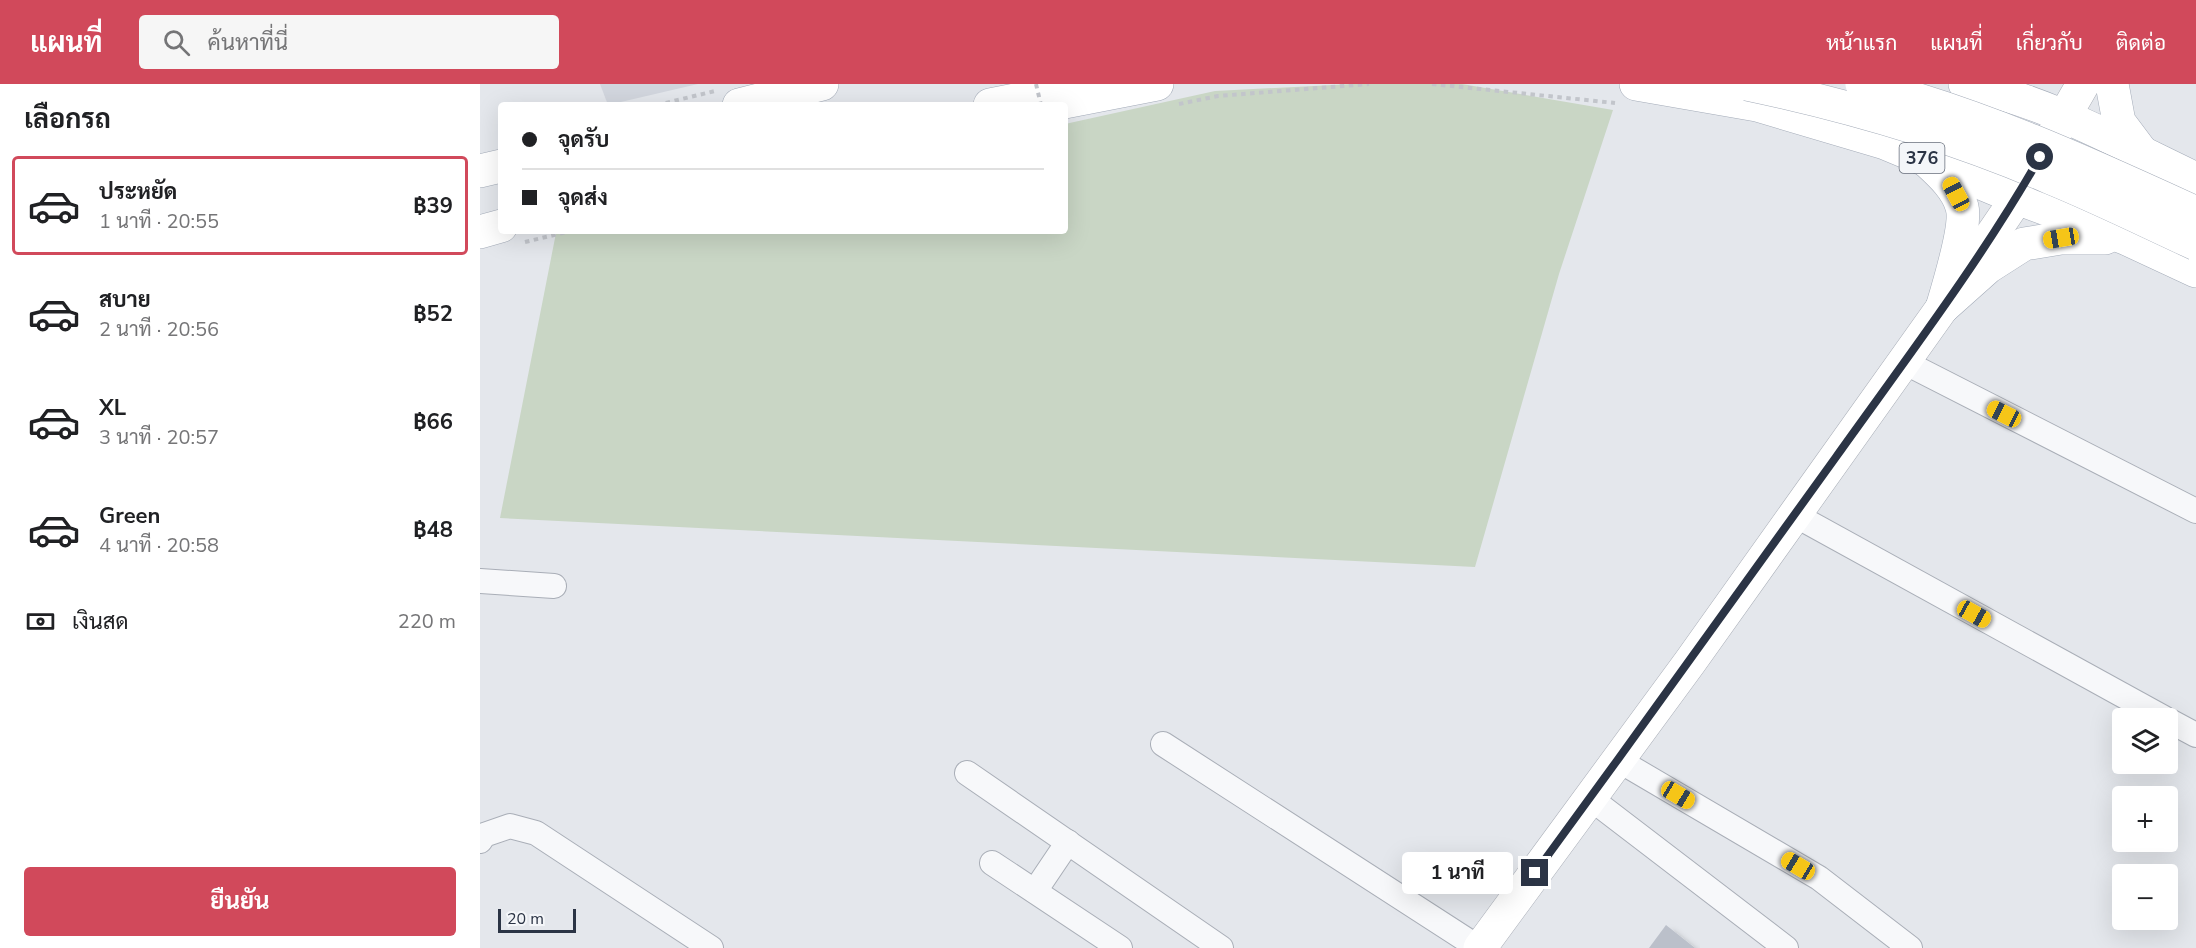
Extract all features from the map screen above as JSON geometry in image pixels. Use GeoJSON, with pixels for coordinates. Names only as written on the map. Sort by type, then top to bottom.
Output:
{"type":"FeatureCollection","features":[{"type":"Feature","properties":{"kind":"main road"},"geometry":{"type":"LineString","coordinates":[[731,97],[822,84]]}},
{"type":"Feature","properties":{"kind":"main road"},"geometry":{"type":"LineString","coordinates":[[1006,102],[1067,84]]}},
{"type":"Feature","properties":{"kind":"main road","name":"376"},"geometry":{"type":"LineString","coordinates":[[1636,84],[1757,105],[1885,142],[2017,198],[2125,238],[2196,271]]}},
{"type":"Feature","properties":{"kind":"main road","name":"376"},"geometry":{"type":"LineString","coordinates":[[1747,84],[1801,95],[1884,118],[1974,147],[2051,178],[2196,244]]}},
{"type":"Feature","properties":{"kind":"main road"},"geometry":{"type":"LineString","coordinates":[[1862,84],[1966,116],[2072,156],[2196,213]]}},
{"type":"Feature","properties":{"kind":"main road"},"geometry":{"type":"LineString","coordinates":[[1975,86],[2024,89],[2045,84]]}},
{"type":"Feature","properties":{"kind":"main road"},"geometry":{"type":"LineString","coordinates":[[1479,948],[1690,662],[1942,308],[2017,198],[2083,84]]}},
{"type":"Feature","properties":{"kind":"main road"},"geometry":{"type":"LineString","coordinates":[[2112,84],[2118,122],[2143,154]]}},
{"type":"Feature","properties":{"kind":"main road"},"geometry":{"type":"LineString","coordinates":[[1975,86],[2063,116],[2196,179]]}},
{"type":"Feature","properties":{"kind":"main road"},"geometry":{"type":"LineString","coordinates":[[1068,103],[1165,94]]}},
{"type":"Feature","properties":{"kind":"main road"},"geometry":{"type":"LineString","coordinates":[[1925,159],[1948,181],[1963,208],[1959,246],[1942,308]]}},
{"type":"Feature","properties":{"kind":"main road"},"geometry":{"type":"LineString","coordinates":[[480,171],[498,167]]}},
{"type":"Feature","properties":{"kind":"main road"},"geometry":{"type":"LineString","coordinates":[[480,232],[498,227]]}},
{"type":"Feature","properties":{"kind":"main road"},"geometry":{"type":"LineString","coordinates":[[1942,308],[1988,267],[2024,244],[2061,238],[2125,238]]}},
{"type":"Feature","properties":{"kind":"street"},"geometry":{"type":"LineString","coordinates":[[1904,362],[2196,511]]}},
{"type":"Feature","properties":{"kind":"street"},"geometry":{"type":"LineString","coordinates":[[1795,515],[2146,708]]}},
{"type":"Feature","properties":{"kind":"street"},"geometry":{"type":"LineString","coordinates":[[480,581],[554,586]]}},
{"type":"Feature","properties":{"kind":"street"},"geometry":{"type":"LineString","coordinates":[[2178,725],[2196,735]]}},
{"type":"Feature","properties":{"kind":"street"},"geometry":{"type":"LineString","coordinates":[[1163,744],[1479,948]]}},
{"type":"Feature","properties":{"kind":"street"},"geometry":{"type":"LineString","coordinates":[[1617,760],[1819,878],[1910,948]]}},
{"type":"Feature","properties":{"kind":"street"},"geometry":{"type":"LineString","coordinates":[[967,773],[1221,948]]}},
{"type":"Feature","properties":{"kind":"street"},"geometry":{"type":"LineString","coordinates":[[1590,798],[1786,948]]}},
{"type":"Feature","properties":{"kind":"street"},"geometry":{"type":"LineString","coordinates":[[480,841],[484,835],[510,826],[536,833],[711,948]]}},
{"type":"Feature","properties":{"kind":"street"},"geometry":{"type":"LineString","coordinates":[[1035,891],[1068,842]]}},
{"type":"Feature","properties":{"kind":"street"},"geometry":{"type":"LineString","coordinates":[[992,863],[1120,948]]}},
{"type":"Feature","properties":{"kind":"path"},"geometry":{"type":"LineString","coordinates":[[1036,84],[1040,102]]}},
{"type":"Feature","properties":{"kind":"path"},"geometry":{"type":"LineString","coordinates":[[1165,94],[1218,96],[1369,84]]}},
{"type":"Feature","properties":{"kind":"path"},"geometry":{"type":"LineString","coordinates":[[685,102],[731,97]]}},
{"type":"Feature","properties":{"kind":"shaded area"},"geometry":{"type":"Polygon","coordinates":[[[600,84],[698,84],[621,102],[607,102],[600,84]]]}},
{"type":"Feature","properties":{"kind":"green space"},"geometry":{"type":"Polygon","coordinates":[[[1353,84],[1462,84],[1613,110],[1559,274],[1475,567],[500,518],[556,234],[1068,234],[1068,123],[1215,91],[1353,84]]]}},
{"type":"Feature","properties":{"kind":"building"},"geometry":{"type":"Polygon","coordinates":[[[1666,925],[1695,948],[1649,948],[1666,925]]]}},
{"type":"Feature","properties":{"kind":"route"},"geometry":{"type":"LineString","coordinates":[[1535,873],[1690,662],[1942,308],[2017,198],[2040,157]]}}]}
